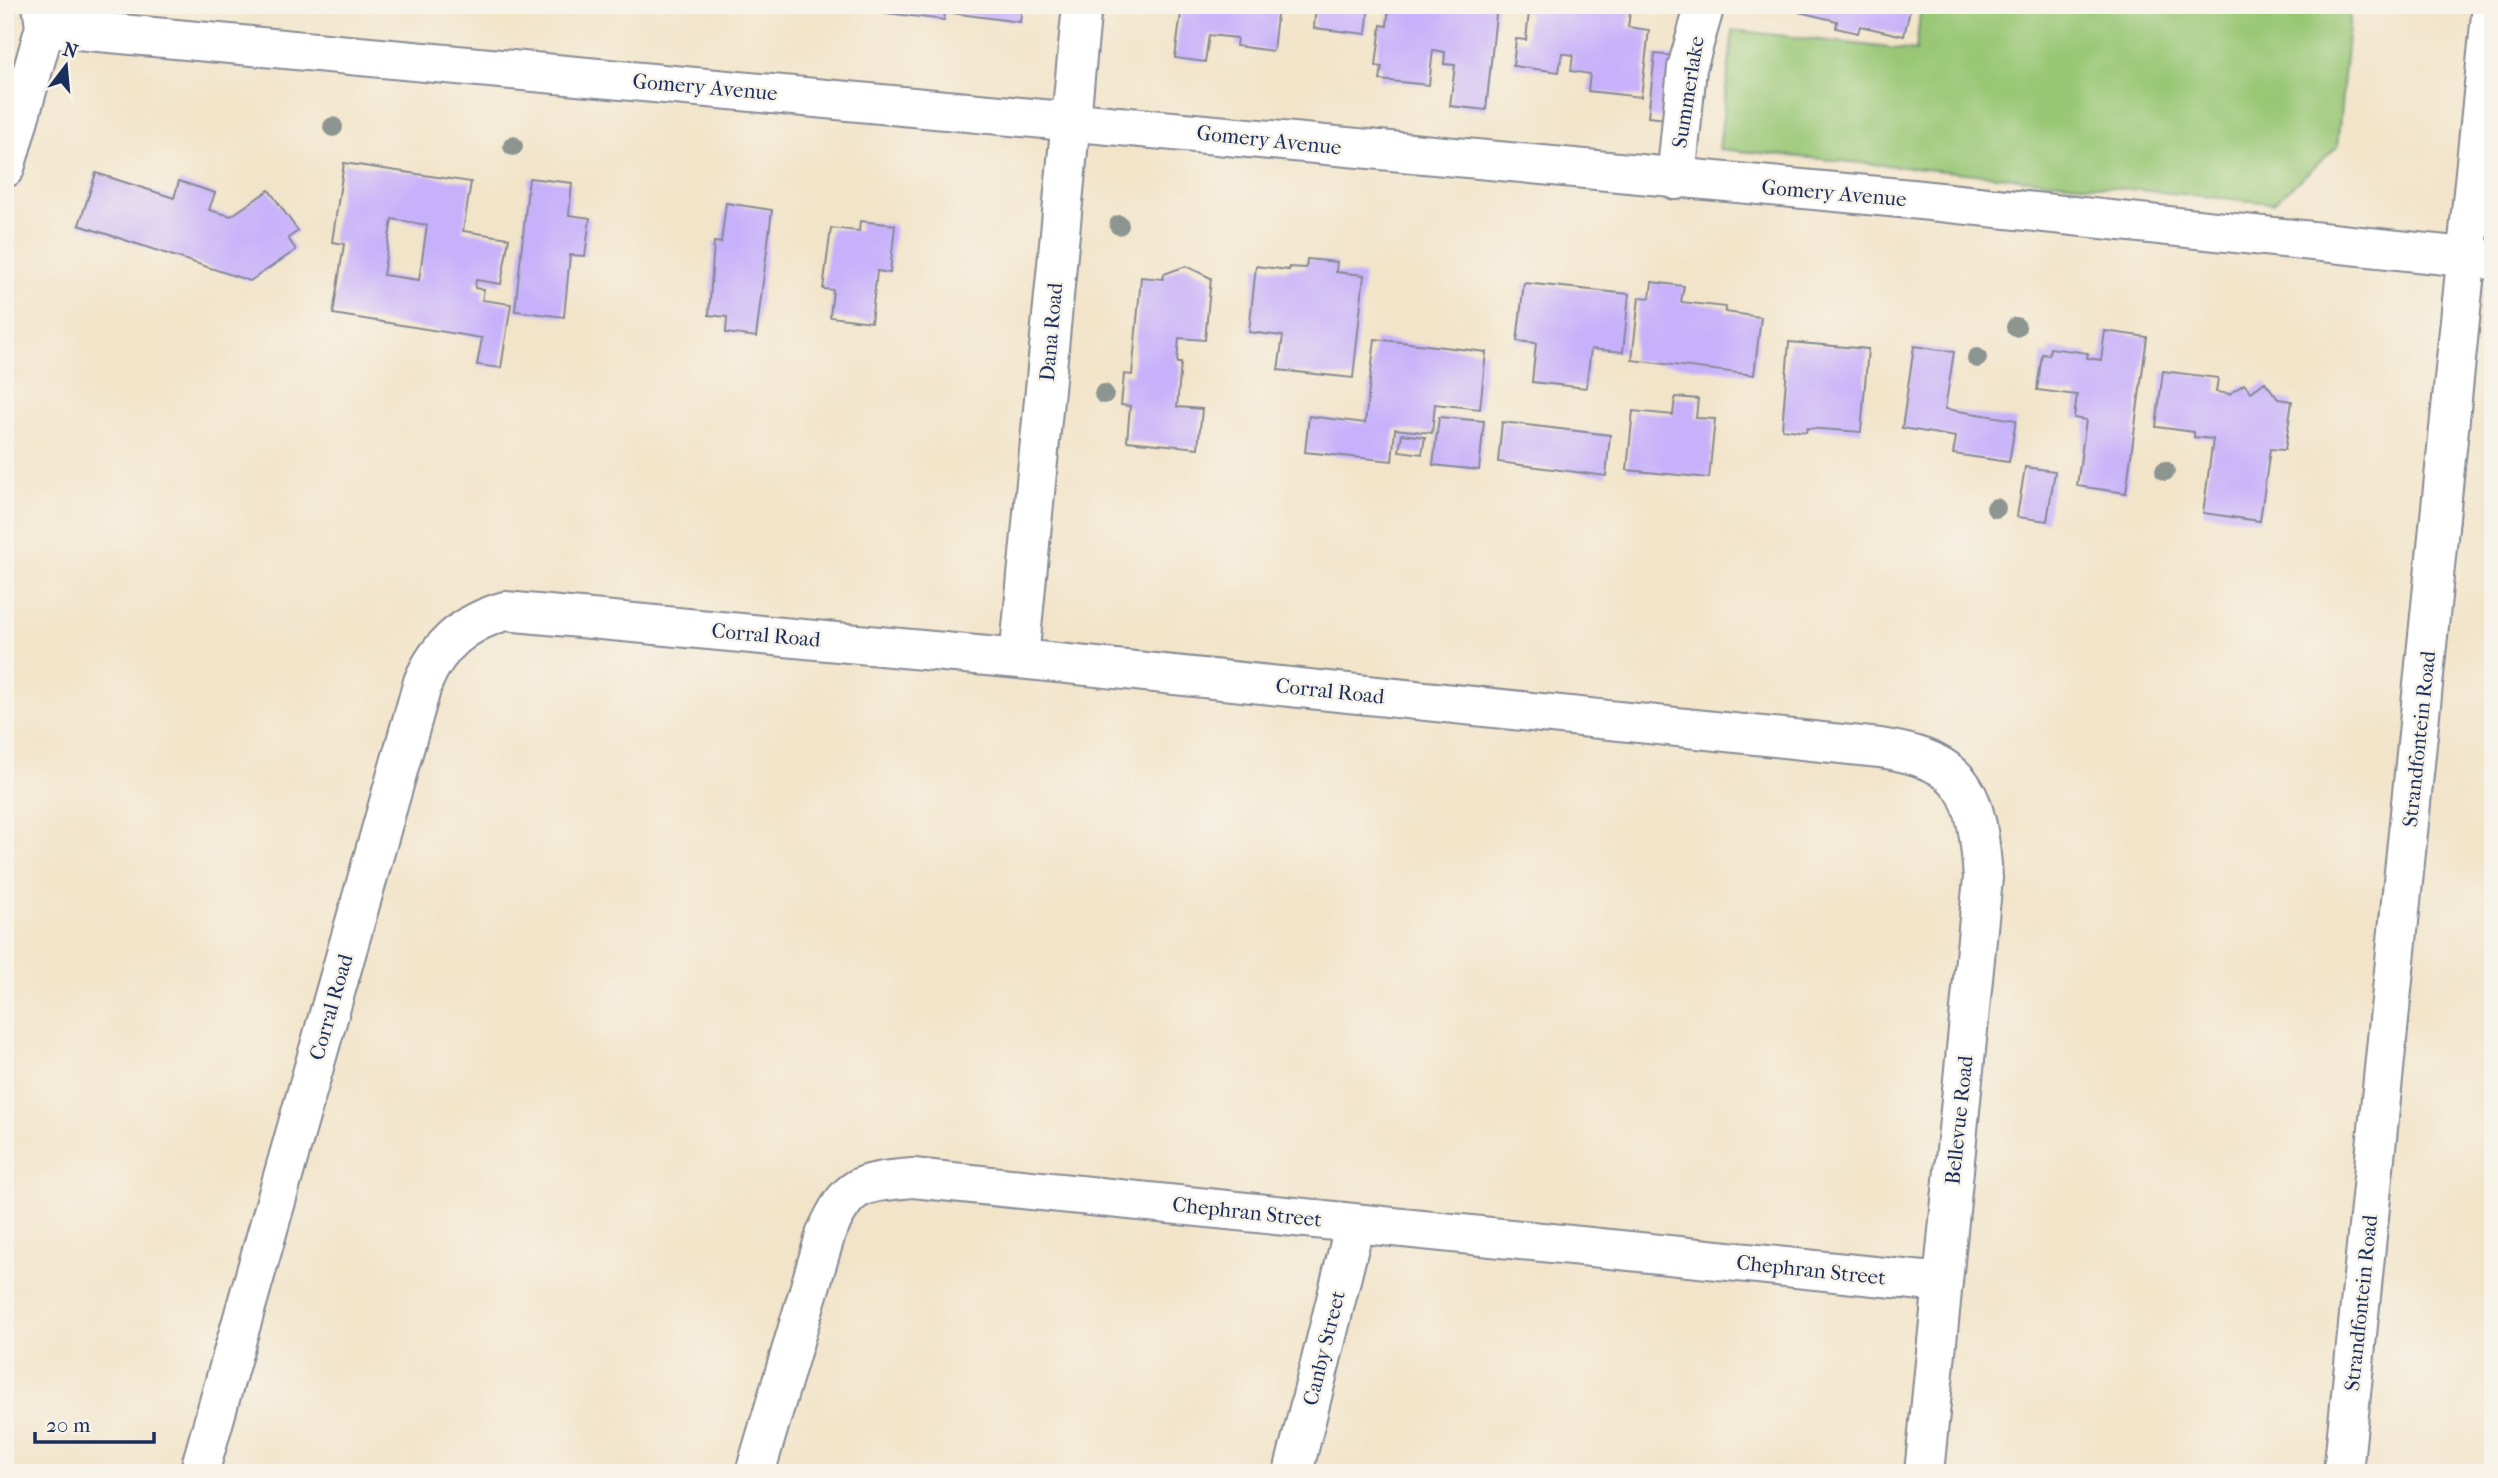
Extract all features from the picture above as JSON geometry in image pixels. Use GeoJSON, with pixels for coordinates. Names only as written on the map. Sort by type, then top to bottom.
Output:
{"type":"FeatureCollection","features":[{"type":"Feature","properties":{"kind":"street","name":"Dana Road"},"geometry":{"type":"LineString","coordinates":[[1019,659],[1082,5]]}},
{"type":"Feature","properties":{"kind":"street","name":"Summerlake"},"geometry":{"type":"LineString","coordinates":[[1676,180],[1687,68],[1705,5]]}},
{"type":"Feature","properties":{"kind":"street","name":"Strandfontein Road"},"geometry":{"type":"LineString","coordinates":[[2343,1473],[2481,258],[2492,5]]}},
{"type":"Feature","properties":{"kind":"street","name":"Gomery Avenue"},"geometry":{"type":"LineString","coordinates":[[44,16],[1070,121],[1911,200],[2481,258]]}},
{"type":"Feature","properties":{"kind":"street"},"geometry":{"type":"LineString","coordinates":[[5,168],[44,16]]}},
{"type":"Feature","properties":{"kind":"street","name":"Corral Road"},"geometry":{"type":"LineString","coordinates":[[199,1473],[423,682],[432,660],[444,646],[481,618],[505,611],[1019,659],[1880,748],[1926,757],[1952,774]]}},
{"type":"Feature","properties":{"kind":"street","name":"Bellevue Road"},"geometry":{"type":"LineString","coordinates":[[1924,1473],[1983,878],[1976,811],[1952,774]]}},
{"type":"Feature","properties":{"kind":"street","name":"Chephran Street"},"geometry":{"type":"LineString","coordinates":[[755,1473],[826,1233],[841,1201],[860,1186],[878,1181],[913,1178],[1942,1283]]}},
{"type":"Feature","properties":{"kind":"street","name":"Canby Street"},"geometry":{"type":"LineString","coordinates":[[1293,1473],[1355,1223]]}},
{"type":"Feature","properties":{"kind":"green space"},"geometry":{"type":"Polygon","coordinates":[[[1921,5],[2351,5],[2337,147],[2273,203],[1719,149],[1733,30],[1916,51],[1921,5]]]}},
{"type":"Feature","properties":{"kind":"building"},"geometry":{"type":"Polygon","coordinates":[[[887,5],[1022,5],[1020,22],[945,12],[944,20],[886,13],[887,5]]]}},
{"type":"Feature","properties":{"kind":"building"},"geometry":{"type":"Polygon","coordinates":[[[1182,5],[1278,5],[1273,51],[1236,46],[1237,38],[1209,35],[1205,62],[1175,58],[1182,5]]]}},
{"type":"Feature","properties":{"kind":"building"},"geometry":{"type":"Polygon","coordinates":[[[1316,5],[1369,5],[1366,34],[1314,28],[1316,5]]]}},
{"type":"Feature","properties":{"kind":"building"},"geometry":{"type":"Polygon","coordinates":[[[1389,5],[1497,5],[1486,110],[1450,106],[1455,65],[1444,64],[1445,52],[1433,50],[1429,85],[1380,80],[1382,67],[1376,66],[1381,25],[1387,26],[1389,5]]]}},
{"type":"Feature","properties":{"kind":"building"},"geometry":{"type":"Polygon","coordinates":[[[1521,5],[1631,5],[1628,27],[1649,30],[1641,97],[1588,91],[1590,74],[1571,71],[1573,55],[1562,53],[1559,72],[1513,66],[1516,39],[1526,40],[1529,12],[1520,11],[1521,5]]]}},
{"type":"Feature","properties":{"kind":"building"},"geometry":{"type":"Polygon","coordinates":[[[1801,5],[1911,5],[1904,36],[1860,26],[1858,33],[1836,28],[1837,21],[1799,12],[1801,5]]]}},
{"type":"Feature","properties":{"kind":"building"},"geometry":{"type":"Polygon","coordinates":[[[1655,54],[1682,57],[1676,120],[1648,117],[1655,54]]]}},
{"type":"Feature","properties":{"kind":"building"},"geometry":{"type":"Polygon","coordinates":[[[344,163],[471,182],[463,231],[509,238],[501,284],[476,280],[475,288],[484,290],[482,300],[511,304],[501,368],[477,365],[482,338],[333,314],[344,244],[332,242],[344,163]],[[392,219],[383,275],[419,280],[427,225],[392,219]]]}},
{"type":"Feature","properties":{"kind":"building"},"geometry":{"type":"Polygon","coordinates":[[[96,173],[174,198],[179,181],[215,193],[209,210],[231,216],[269,190],[298,231],[288,238],[296,250],[250,281],[79,225],[96,173]]]}},
{"type":"Feature","properties":{"kind":"building"},"geometry":{"type":"Polygon","coordinates":[[[529,178],[572,183],[569,215],[590,218],[585,256],[570,255],[564,317],[515,311],[529,178]]]}},
{"type":"Feature","properties":{"kind":"building"},"geometry":{"type":"Polygon","coordinates":[[[726,203],[772,210],[756,337],[726,333],[727,317],[709,315],[714,242],[721,243],[726,203]]]}},
{"type":"Feature","properties":{"kind":"building"},"geometry":{"type":"Polygon","coordinates":[[[860,221],[895,225],[890,273],[877,271],[871,322],[830,317],[833,290],[823,289],[831,228],[859,231],[860,221]]]}},
{"type":"Feature","properties":{"kind":"building"},"geometry":{"type":"Polygon","coordinates":[[[1307,259],[1337,262],[1336,272],[1364,275],[1353,378],[1278,370],[1283,336],[1249,332],[1256,266],[1289,270],[1289,267],[1306,268],[1307,259]]]}},
{"type":"Feature","properties":{"kind":"building"},"geometry":{"type":"Polygon","coordinates":[[[1186,266],[1211,278],[1205,340],[1179,338],[1177,363],[1181,363],[1177,407],[1202,409],[1198,448],[1127,441],[1130,406],[1121,405],[1124,374],[1132,375],[1141,277],[1163,279],[1164,274],[1186,266]]]}},
{"type":"Feature","properties":{"kind":"building"},"geometry":{"type":"Polygon","coordinates":[[[1652,282],[1684,286],[1681,302],[1726,307],[1725,312],[1761,317],[1754,375],[1632,360],[1639,297],[1650,298],[1652,282]]]}},
{"type":"Feature","properties":{"kind":"building"},"geometry":{"type":"Polygon","coordinates":[[[1524,283],[1629,294],[1623,352],[1591,349],[1586,388],[1532,382],[1536,343],[1517,341],[1524,283]]]}},
{"type":"Feature","properties":{"kind":"building"},"geometry":{"type":"Polygon","coordinates":[[[2105,331],[2147,337],[2126,493],[2077,486],[2086,420],[2074,418],[2077,395],[2037,390],[2042,354],[2049,355],[2050,348],[2088,353],[2087,358],[2101,360],[2105,331]]]}},
{"type":"Feature","properties":{"kind":"building"},"geometry":{"type":"Polygon","coordinates":[[[1375,339],[1486,352],[1480,409],[1435,404],[1432,433],[1395,429],[1392,461],[1305,452],[1309,416],[1365,423],[1375,339]]]}},
{"type":"Feature","properties":{"kind":"building"},"geometry":{"type":"Polygon","coordinates":[[[1789,342],[1868,349],[1861,432],[1782,429],[1789,342]]]}},
{"type":"Feature","properties":{"kind":"building"},"geometry":{"type":"Polygon","coordinates":[[[1914,346],[1954,352],[1945,409],[2016,420],[2009,462],[1953,454],[1956,437],[1902,428],[1914,346]]]}},
{"type":"Feature","properties":{"kind":"building"},"geometry":{"type":"Polygon","coordinates":[[[2163,371],[2218,378],[2216,392],[2230,394],[2244,384],[2251,392],[2265,382],[2278,399],[2292,401],[2285,450],[2270,449],[2260,521],[2203,513],[2213,439],[2194,437],[2194,432],[2156,427],[2163,371]]]}},
{"type":"Feature","properties":{"kind":"building"},"geometry":{"type":"Polygon","coordinates":[[[1675,397],[1698,399],[1696,418],[1715,419],[1709,478],[1627,470],[1633,411],[1673,415],[1675,397]]]}},
{"type":"Feature","properties":{"kind":"building"},"geometry":{"type":"Polygon","coordinates":[[[1439,417],[1484,421],[1479,470],[1433,465],[1439,417]]]}},
{"type":"Feature","properties":{"kind":"building"},"geometry":{"type":"Polygon","coordinates":[[[1502,422],[1610,435],[1606,476],[1498,462],[1502,422]]]}},
{"type":"Feature","properties":{"kind":"building"},"geometry":{"type":"Polygon","coordinates":[[[1402,434],[1425,437],[1422,454],[1399,451],[1402,434]]]}},
{"type":"Feature","properties":{"kind":"building"},"geometry":{"type":"Polygon","coordinates":[[[2025,467],[2055,471],[2047,521],[2017,517],[2025,467]]]}}]}
